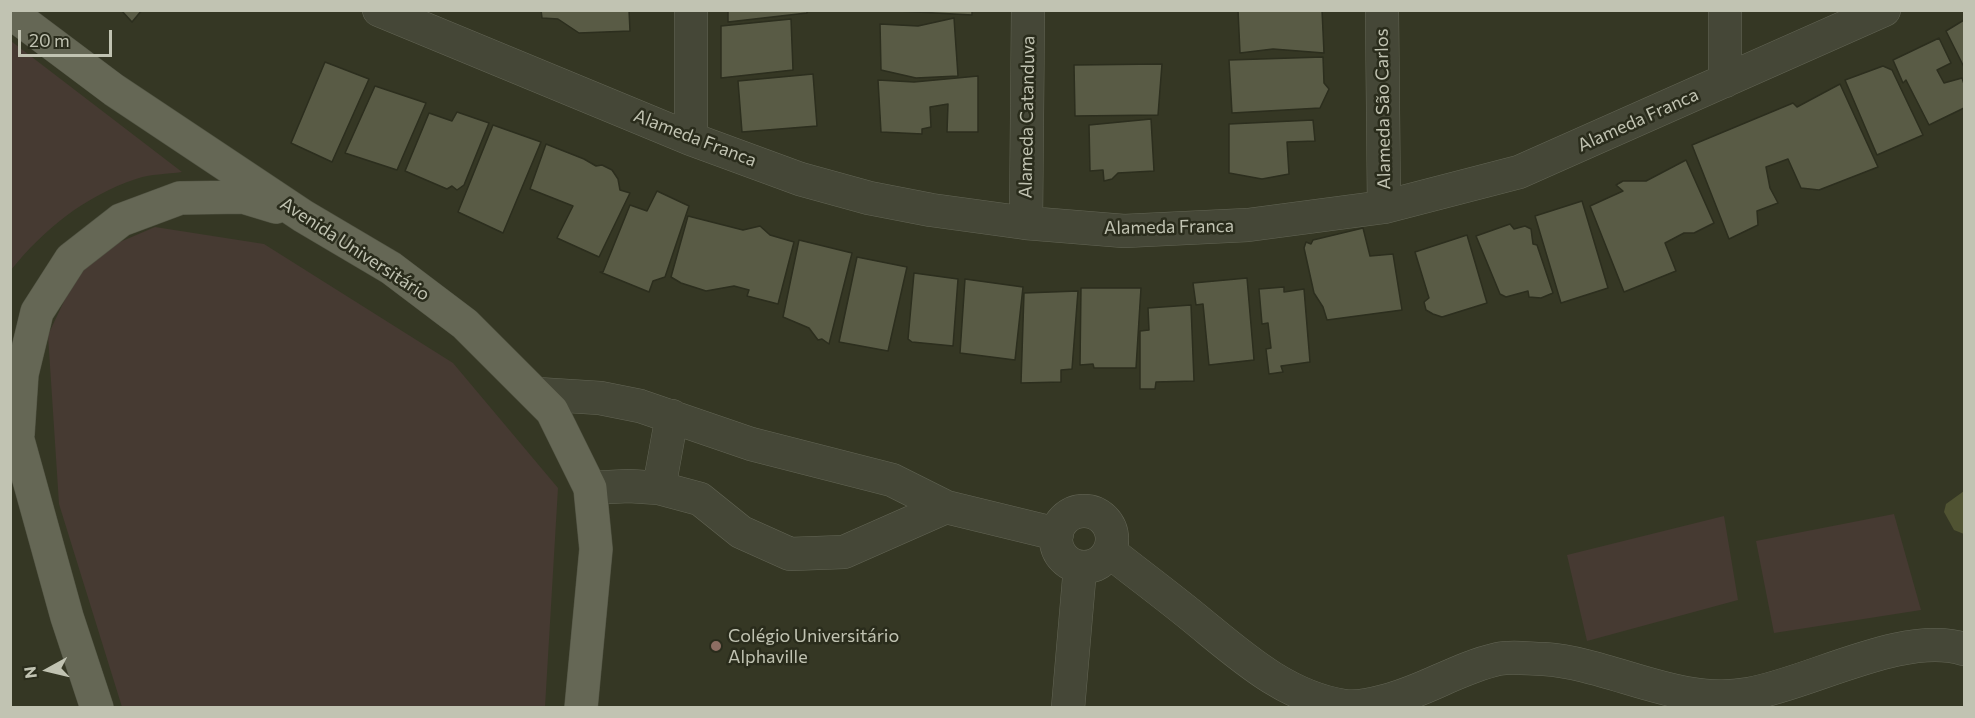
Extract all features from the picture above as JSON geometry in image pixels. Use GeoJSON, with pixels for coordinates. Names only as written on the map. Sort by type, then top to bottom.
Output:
{"type":"FeatureCollection","features":[{"type":"Feature","properties":{"kind":"main road","name":"Avenida Universitário"},"geometry":{"type":"LineString","coordinates":[[10,12],[114,90],[303,216],[391,268],[465,324],[552,411],[590,488],[596,549],[581,708]]}},
{"type":"Feature","properties":{"kind":"main road"},"geometry":{"type":"LineString","coordinates":[[97,708],[67,616],[14,424],[22,374],[37,312],[71,259],[121,220],[180,198],[243,197],[303,216]]}},
{"type":"Feature","properties":{"kind":"street","name":"Alameda Franca"},"geometry":{"type":"LineString","coordinates":[[379,10],[691,139],[800,179],[869,198],[931,210],[1026,223],[1124,231],[1248,225],[1384,207],[1519,172],[1884,10]]}},
{"type":"Feature","properties":{"kind":"street"},"geometry":{"type":"LineString","coordinates":[[691,10],[691,139]]}},
{"type":"Feature","properties":{"kind":"street","name":"Alameda Catanduva"},"geometry":{"type":"LineString","coordinates":[[1026,223],[1028,10]]}},
{"type":"Feature","properties":{"kind":"street","name":"Alameda São Carlos"},"geometry":{"type":"LineString","coordinates":[[1382,10],[1384,207]]}},
{"type":"Feature","properties":{"kind":"street"},"geometry":{"type":"LineString","coordinates":[[1725,10],[1725,81]]}},
{"type":"Feature","properties":{"kind":"street"},"geometry":{"type":"LineString","coordinates":[[537,394],[600,398],[672,416],[751,444],[892,480],[946,507],[1057,534]]}},
{"type":"Feature","properties":{"kind":"street"},"geometry":{"type":"LineString","coordinates":[[659,488],[672,416]]}},
{"type":"Feature","properties":{"kind":"street"},"geometry":{"type":"LineString","coordinates":[[590,488],[629,486],[659,488],[700,498],[741,532],[790,554],[844,552],[946,507]]}},
{"type":"Feature","properties":{"kind":"street"},"geometry":{"type":"LineString","coordinates":[[1077,511],[1090,511],[1105,519],[1113,535],[1110,552],[1098,565],[1080,568],[1068,563],[1059,554],[1057,534],[1065,517],[1077,511]]}},
{"type":"Feature","properties":{"kind":"street"},"geometry":{"type":"LineString","coordinates":[[1110,552],[1264,675],[1312,698],[1346,707],[1383,702],[1424,690],[1461,669],[1501,658],[1548,660],[1710,697],[1740,696],[1767,691],[1867,657],[1908,647],[1965,649]]}},
{"type":"Feature","properties":{"kind":"street"},"geometry":{"type":"LineString","coordinates":[[1068,708],[1080,568]]}},
{"type":"Feature","properties":{"kind":"shaded area"},"geometry":{"type":"Polygon","coordinates":[[[11,41],[182,172],[141,177],[117,186],[83,204],[37,241],[11,270],[11,41]]]}},
{"type":"Feature","properties":{"kind":"shaded area"},"geometry":{"type":"Polygon","coordinates":[[[155,227],[264,244],[453,363],[558,488],[545,707],[122,707],[59,504],[48,335],[75,278],[106,248],[155,227]]]}},
{"type":"Feature","properties":{"kind":"shaded area"},"geometry":{"type":"Polygon","coordinates":[[[1964,491],[1964,534],[1954,530],[1944,512],[1946,504],[1964,491]]]}},
{"type":"Feature","properties":{"kind":"shaded area"},"geometry":{"type":"Polygon","coordinates":[[[1894,514],[1921,610],[1774,633],[1756,541],[1894,514]]]}},
{"type":"Feature","properties":{"kind":"shaded area"},"geometry":{"type":"Polygon","coordinates":[[[1724,516],[1738,600],[1587,641],[1567,555],[1724,516]]]}},
{"type":"Feature","properties":{"kind":"building"},"geometry":{"type":"Polygon","coordinates":[[[121,10],[142,10],[132,22],[121,10]]]}},
{"type":"Feature","properties":{"kind":"building"},"geometry":{"type":"Polygon","coordinates":[[[541,10],[629,10],[630,31],[579,33],[558,19],[542,18],[541,10]]]}},
{"type":"Feature","properties":{"kind":"building"},"geometry":{"type":"Polygon","coordinates":[[[728,10],[807,10],[807,13],[728,22],[728,10]]]}},
{"type":"Feature","properties":{"kind":"building"},"geometry":{"type":"Polygon","coordinates":[[[880,10],[972,10],[972,15],[880,10]]]}},
{"type":"Feature","properties":{"kind":"building"},"geometry":{"type":"Polygon","coordinates":[[[1238,10],[1322,10],[1324,53],[1273,49],[1240,53],[1238,10]]]}},
{"type":"Feature","properties":{"kind":"building"},"geometry":{"type":"Polygon","coordinates":[[[954,18],[958,76],[916,78],[881,70],[880,24],[918,26],[954,18]]]}},
{"type":"Feature","properties":{"kind":"building"},"geometry":{"type":"Polygon","coordinates":[[[791,19],[793,70],[721,78],[721,26],[791,19]]]}},
{"type":"Feature","properties":{"kind":"building"},"geometry":{"type":"Polygon","coordinates":[[[1964,20],[1964,67],[1946,31],[1964,20]]]}},
{"type":"Feature","properties":{"kind":"building"},"geometry":{"type":"Polygon","coordinates":[[[1939,38],[1951,63],[1937,70],[1944,83],[1962,78],[1964,108],[1929,125],[1906,80],[1903,83],[1893,60],[1939,38]]]}},
{"type":"Feature","properties":{"kind":"building"},"geometry":{"type":"Polygon","coordinates":[[[1323,57],[1324,83],[1329,89],[1320,108],[1232,113],[1229,60],[1323,57]]]}},
{"type":"Feature","properties":{"kind":"building"},"geometry":{"type":"Polygon","coordinates":[[[325,62],[369,79],[332,162],[291,143],[325,62]]]}},
{"type":"Feature","properties":{"kind":"building"},"geometry":{"type":"Polygon","coordinates":[[[1162,64],[1158,115],[1075,116],[1074,65],[1162,64]]]}},
{"type":"Feature","properties":{"kind":"building"},"geometry":{"type":"Polygon","coordinates":[[[1883,66],[1892,70],[1923,135],[1877,155],[1845,80],[1883,66]]]}},
{"type":"Feature","properties":{"kind":"building"},"geometry":{"type":"Polygon","coordinates":[[[813,74],[817,126],[742,132],[738,81],[813,74]]]}},
{"type":"Feature","properties":{"kind":"building"},"geometry":{"type":"Polygon","coordinates":[[[978,76],[978,132],[947,132],[948,104],[930,107],[931,127],[922,129],[922,134],[881,132],[878,80],[914,82],[978,76]]]}},
{"type":"Feature","properties":{"kind":"building"},"geometry":{"type":"Polygon","coordinates":[[[1840,84],[1878,167],[1819,190],[1801,188],[1788,159],[1766,167],[1770,188],[1778,203],[1757,211],[1758,225],[1729,239],[1692,145],[1793,103],[1797,107],[1840,84]]]}},
{"type":"Feature","properties":{"kind":"building"},"geometry":{"type":"Polygon","coordinates":[[[375,86],[426,103],[397,170],[345,153],[375,86]]]}},
{"type":"Feature","properties":{"kind":"building"},"geometry":{"type":"Polygon","coordinates":[[[457,112],[489,123],[464,185],[457,190],[452,186],[447,189],[405,171],[429,113],[452,121],[457,112]]]}},
{"type":"Feature","properties":{"kind":"building"},"geometry":{"type":"Polygon","coordinates":[[[1151,119],[1154,171],[1118,173],[1112,179],[1104,181],[1103,170],[1090,171],[1089,125],[1151,119]]]}},
{"type":"Feature","properties":{"kind":"building"},"geometry":{"type":"Polygon","coordinates":[[[1313,120],[1315,141],[1287,142],[1289,174],[1262,179],[1229,173],[1229,124],[1313,120]]]}},
{"type":"Feature","properties":{"kind":"building"},"geometry":{"type":"Polygon","coordinates":[[[493,125],[541,142],[503,233],[458,212],[493,125]]]}},
{"type":"Feature","properties":{"kind":"building"},"geometry":{"type":"Polygon","coordinates":[[[546,144],[596,166],[602,165],[612,170],[618,179],[620,190],[630,193],[599,257],[557,238],[573,206],[530,189],[546,144]]]}},
{"type":"Feature","properties":{"kind":"building"},"geometry":{"type":"Polygon","coordinates":[[[1686,160],[1714,223],[1694,233],[1684,233],[1665,243],[1676,271],[1624,292],[1590,206],[1623,191],[1616,185],[1623,181],[1646,181],[1686,160]]]}},
{"type":"Feature","properties":{"kind":"building"},"geometry":{"type":"Polygon","coordinates":[[[657,191],[689,206],[665,277],[653,281],[649,292],[600,272],[603,272],[630,205],[647,211],[657,191]]]}},
{"type":"Feature","properties":{"kind":"building"},"geometry":{"type":"Polygon","coordinates":[[[1582,201],[1608,288],[1561,303],[1535,216],[1582,201]]]}},
{"type":"Feature","properties":{"kind":"building"},"geometry":{"type":"Polygon","coordinates":[[[688,216],[743,230],[760,226],[770,235],[794,242],[778,304],[747,296],[749,290],[734,286],[706,291],[681,283],[671,277],[688,216]]]}},
{"type":"Feature","properties":{"kind":"building"},"geometry":{"type":"Polygon","coordinates":[[[1510,224],[1514,229],[1525,226],[1531,229],[1533,244],[1537,245],[1553,293],[1541,298],[1529,297],[1528,291],[1506,297],[1500,294],[1476,236],[1510,224]]]}},
{"type":"Feature","properties":{"kind":"building"},"geometry":{"type":"Polygon","coordinates":[[[1363,228],[1370,256],[1393,254],[1402,310],[1327,320],[1323,307],[1314,293],[1304,248],[1306,242],[1311,244],[1313,240],[1363,228]]]}},
{"type":"Feature","properties":{"kind":"building"},"geometry":{"type":"Polygon","coordinates":[[[1467,235],[1487,303],[1442,317],[1433,314],[1426,310],[1424,302],[1429,298],[1415,252],[1467,235]]]}},
{"type":"Feature","properties":{"kind":"building"},"geometry":{"type":"Polygon","coordinates":[[[799,240],[852,253],[829,344],[822,339],[818,340],[809,328],[783,317],[799,240]]]}},
{"type":"Feature","properties":{"kind":"building"},"geometry":{"type":"Polygon","coordinates":[[[857,257],[907,267],[888,351],[839,342],[857,257]]]}},
{"type":"Feature","properties":{"kind":"building"},"geometry":{"type":"Polygon","coordinates":[[[914,273],[958,279],[953,346],[912,342],[908,339],[914,273]]]}},
{"type":"Feature","properties":{"kind":"building"},"geometry":{"type":"Polygon","coordinates":[[[1247,278],[1254,360],[1209,365],[1203,304],[1196,305],[1193,283],[1247,278]]]}},
{"type":"Feature","properties":{"kind":"building"},"geometry":{"type":"Polygon","coordinates":[[[965,279],[1023,287],[1015,360],[960,353],[965,279]]]}},
{"type":"Feature","properties":{"kind":"building"},"geometry":{"type":"Polygon","coordinates":[[[1284,287],[1284,292],[1304,289],[1310,362],[1281,366],[1283,372],[1269,374],[1266,349],[1271,348],[1268,323],[1262,324],[1259,289],[1284,287]]]}},
{"type":"Feature","properties":{"kind":"building"},"geometry":{"type":"Polygon","coordinates":[[[1081,288],[1141,288],[1136,368],[1094,368],[1093,364],[1080,365],[1081,288]]]}},
{"type":"Feature","properties":{"kind":"building"},"geometry":{"type":"Polygon","coordinates":[[[1078,291],[1072,369],[1061,370],[1061,382],[1021,383],[1024,293],[1078,291]]]}},
{"type":"Feature","properties":{"kind":"building"},"geometry":{"type":"Polygon","coordinates":[[[1191,305],[1194,381],[1156,382],[1155,389],[1140,389],[1140,331],[1149,330],[1148,308],[1191,305]]]}},
{"type":"Feature","properties":{"kind":"place","name":"Colégio Universitário Alphaville"},"geometry":{"type":"Point","coordinates":[716,646]}}]}
